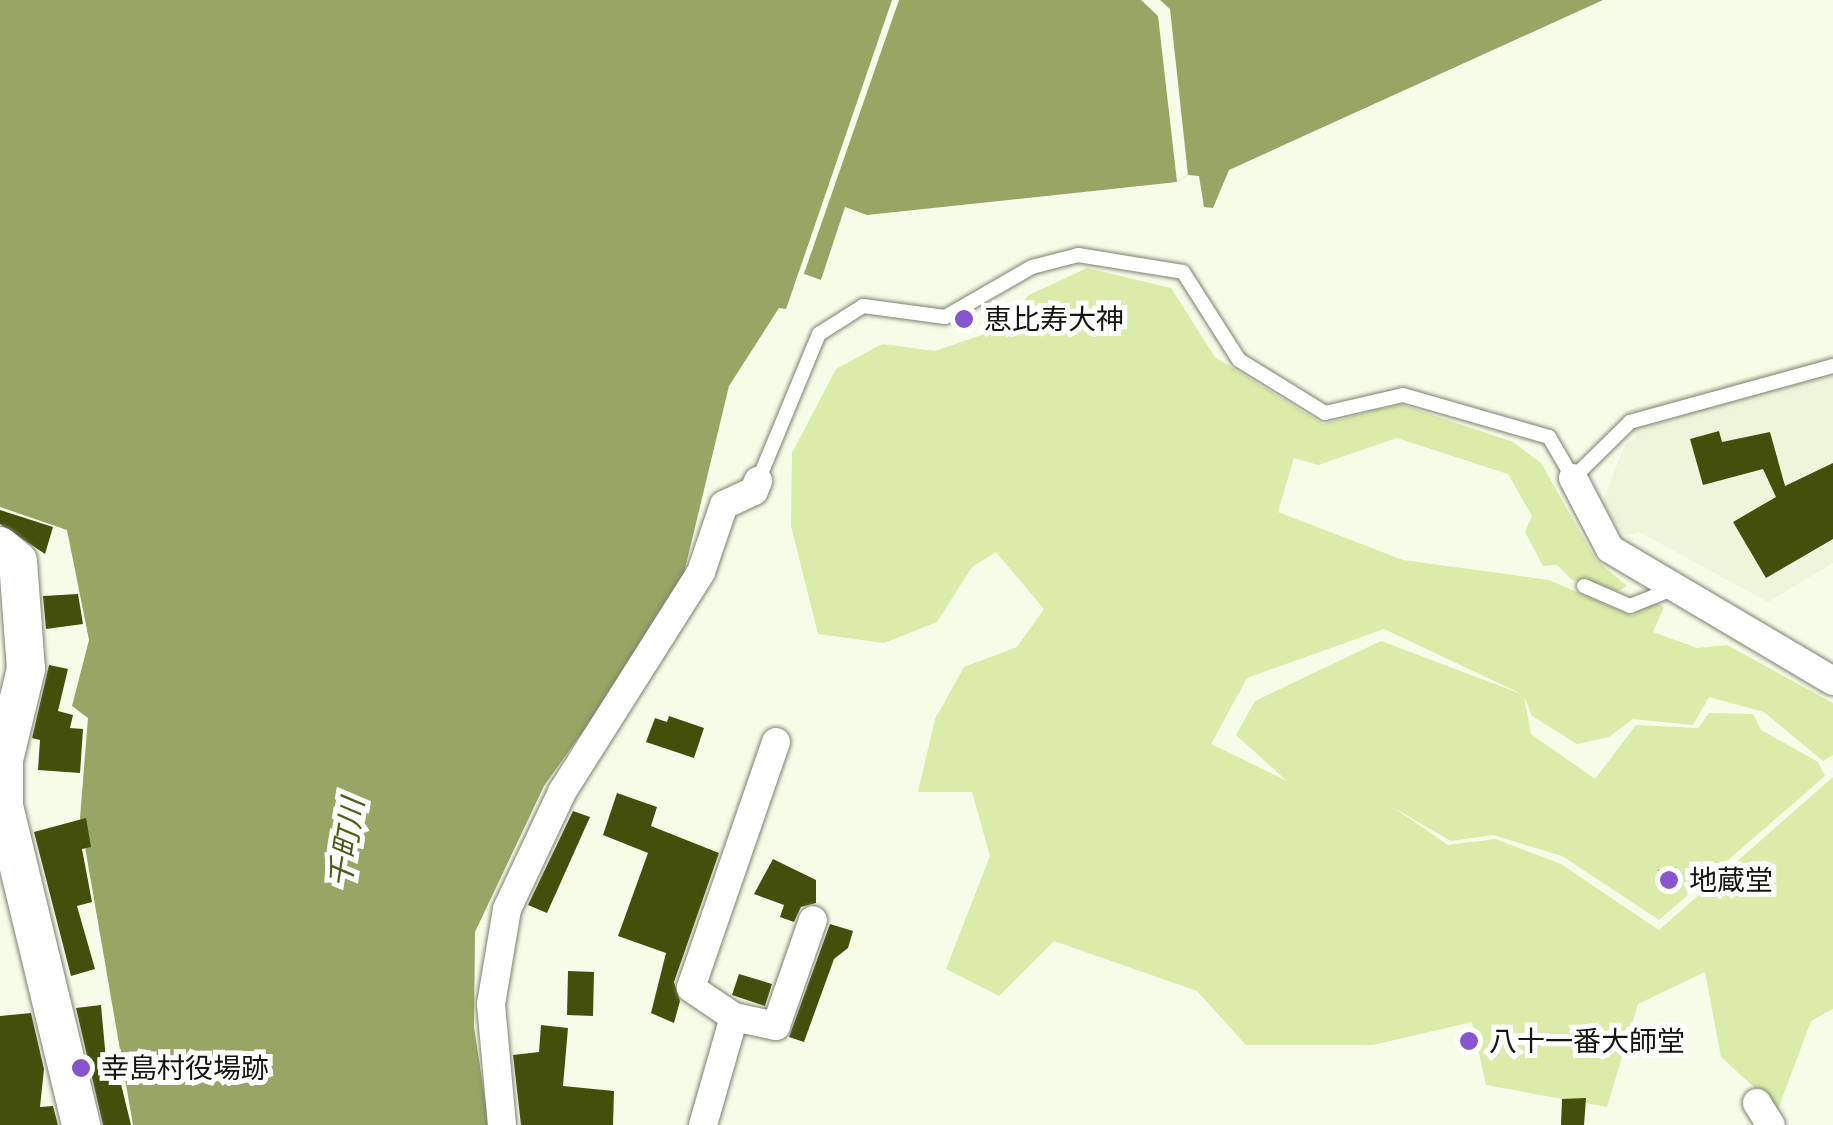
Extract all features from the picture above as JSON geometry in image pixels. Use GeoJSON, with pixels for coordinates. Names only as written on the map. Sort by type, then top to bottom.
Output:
{"type":"FeatureCollection","features":[{"type":"Feature","properties":{"kind":"main road"},"geometry":{"type":"LineString","coordinates":[[0,546],[18,561],[26,669],[4,760],[4,806],[81,1125]]}},
{"type":"Feature","properties":{"kind":"street"},"geometry":{"type":"LineString","coordinates":[[1573,478],[1610,549],[1670,590],[1833,681]]}},
{"type":"Feature","properties":{"kind":"street"},"geometry":{"type":"LineString","coordinates":[[502,1125],[491,1004],[507,909],[562,792],[701,572],[724,505],[754,491],[758,481]]}},
{"type":"Feature","properties":{"kind":"street"},"geometry":{"type":"LineString","coordinates":[[776,742],[691,988],[734,1016],[776,1026],[813,920]]}},
{"type":"Feature","properties":{"kind":"street"},"geometry":{"type":"LineString","coordinates":[[703,1125],[734,1016]]}},
{"type":"Feature","properties":{"kind":"lane"},"geometry":{"type":"LineString","coordinates":[[758,481],[819,334],[862,306],[945,317],[1032,267],[1078,255],[1183,272],[1240,360],[1325,413],[1403,395],[1549,437],[1573,478],[1630,422],[1833,366]]}},
{"type":"Feature","properties":{"kind":"lane"},"geometry":{"type":"LineString","coordinates":[[1584,586],[1630,606],[1670,590]]}},
{"type":"Feature","properties":{"kind":"shaded area"},"geometry":{"type":"Polygon","coordinates":[[[1087,268],[1171,288],[1215,357],[1323,424],[1400,404],[1513,442],[1541,463],[1596,560],[1627,586],[1618,591],[1572,580],[1557,565],[1543,566],[1525,532],[1532,516],[1508,474],[1397,438],[1318,465],[1294,458],[1278,512],[1403,560],[1549,580],[1632,616],[1654,602],[1664,607],[1653,632],[1697,648],[1727,645],[1833,703],[1833,755],[1823,761],[1764,712],[1709,697],[1693,725],[1633,719],[1609,737],[1577,744],[1532,716],[1524,696],[1531,734],[1595,779],[1636,725],[1698,728],[1709,713],[1753,714],[1761,730],[1818,762],[1825,776],[1659,920],[1562,856],[1493,835],[1451,841],[1394,808],[1448,845],[1495,839],[1561,864],[1659,930],[1833,777],[1833,1009],[1811,1021],[1778,1109],[1721,1057],[1705,972],[1638,1004],[1607,1107],[1486,1085],[1472,1022],[1373,1045],[1246,1045],[1197,991],[1054,941],[999,996],[946,969],[990,856],[972,792],[918,792],[935,719],[964,667],[1017,647],[1044,609],[996,552],[972,567],[937,622],[884,643],[818,634],[791,526],[792,453],[836,369],[882,344],[935,351],[999,329],[1029,295],[1087,268]],[[1384,629],[1247,678],[1211,744],[1287,781],[1236,735],[1255,701],[1381,641],[1524,695],[1384,629]]]}},
{"type":"Feature","properties":{"kind":"shaded area"},"geometry":{"type":"Polygon","coordinates":[[[1833,354],[1833,563],[1768,602],[1639,532],[1625,536],[1602,504],[1625,444],[1636,438],[1625,411],[1833,354]]]}},
{"type":"Feature","properties":{"kind":"water","name":"千町川"},"geometry":{"type":"Polygon","coordinates":[[[0,0],[1603,0],[1229,170],[1213,208],[1204,207],[1199,176],[1188,175],[1177,182],[867,215],[845,207],[821,280],[799,272],[786,309],[779,308],[729,386],[678,598],[544,786],[475,932],[474,1027],[489,1125],[133,1125],[80,818],[88,718],[72,706],[89,640],[67,530],[0,507],[0,0]]]}},
{"type":"Feature","properties":{"kind":"pier"},"geometry":{"type":"Polygon","coordinates":[[[892,0],[899,0],[799,288],[794,286],[892,0]]]}},
{"type":"Feature","properties":{"kind":"pier"},"geometry":{"type":"Polygon","coordinates":[[[1141,0],[1160,0],[1170,9],[1188,175],[1177,182],[1158,16],[1141,0]]]}},
{"type":"Feature","properties":{"kind":"building"},"geometry":{"type":"Polygon","coordinates":[[[1719,431],[1722,442],[1770,432],[1785,486],[1833,463],[1833,539],[1766,578],[1733,522],[1776,497],[1763,469],[1703,485],[1690,439],[1719,431]]]}},
{"type":"Feature","properties":{"kind":"building"},"geometry":{"type":"Polygon","coordinates":[[[0,510],[53,527],[45,554],[0,524],[0,510]]]}},
{"type":"Feature","properties":{"kind":"building"},"geometry":{"type":"Polygon","coordinates":[[[78,594],[83,624],[46,629],[43,596],[78,594]]]}},
{"type":"Feature","properties":{"kind":"building"},"geometry":{"type":"Polygon","coordinates":[[[49,665],[68,669],[58,711],[73,715],[70,728],[83,729],[80,773],[38,770],[40,740],[32,738],[49,665]]]}},
{"type":"Feature","properties":{"kind":"building"},"geometry":{"type":"Polygon","coordinates":[[[669,716],[704,728],[694,758],[646,742],[655,718],[667,722],[669,716]]]}},
{"type":"Feature","properties":{"kind":"building"},"geometry":{"type":"Polygon","coordinates":[[[617,793],[657,807],[651,826],[719,853],[674,982],[680,1001],[674,1023],[651,1013],[666,953],[618,936],[648,853],[603,835],[617,793]]]}},
{"type":"Feature","properties":{"kind":"building"},"geometry":{"type":"Polygon","coordinates":[[[573,811],[590,817],[547,913],[528,905],[573,811]]]}},
{"type":"Feature","properties":{"kind":"building"},"geometry":{"type":"Polygon","coordinates":[[[86,818],[91,847],[82,849],[92,902],[77,906],[95,969],[71,976],[34,832],[86,818]]]}},
{"type":"Feature","properties":{"kind":"building"},"geometry":{"type":"Polygon","coordinates":[[[773,859],[816,880],[816,903],[801,907],[794,922],[780,917],[784,905],[754,894],[773,859]]]}},
{"type":"Feature","properties":{"kind":"building","name":"地蔵堂"},"geometry":{"type":"Polygon","coordinates":[[[1676,867],[1679,890],[1662,892],[1658,870],[1676,867]]]}},
{"type":"Feature","properties":{"kind":"building"},"geometry":{"type":"Polygon","coordinates":[[[830,924],[853,931],[848,948],[834,959],[804,1042],[789,1037],[830,924]]]}},
{"type":"Feature","properties":{"kind":"building"},"geometry":{"type":"Polygon","coordinates":[[[568,971],[594,972],[593,1016],[567,1015],[568,971]]]}},
{"type":"Feature","properties":{"kind":"building"},"geometry":{"type":"Polygon","coordinates":[[[739,974],[772,984],[765,1006],[732,995],[739,974]]]}},
{"type":"Feature","properties":{"kind":"building"},"geometry":{"type":"Polygon","coordinates":[[[101,1005],[107,1071],[117,1068],[131,1125],[103,1125],[76,1008],[101,1005]]]}},
{"type":"Feature","properties":{"kind":"building"},"geometry":{"type":"Polygon","coordinates":[[[31,1013],[44,1069],[40,1107],[53,1106],[58,1125],[0,1125],[0,1016],[31,1013]]]}},
{"type":"Feature","properties":{"kind":"building"},"geometry":{"type":"Polygon","coordinates":[[[541,1025],[568,1028],[563,1086],[614,1091],[613,1125],[521,1125],[513,1055],[539,1052],[541,1025]]]}},
{"type":"Feature","properties":{"kind":"building"},"geometry":{"type":"Polygon","coordinates":[[[1586,1098],[1584,1125],[1561,1125],[1562,1099],[1586,1098]]]}},
{"type":"Feature","properties":{"kind":"place","name":"恵比寿大神"},"geometry":{"type":"Point","coordinates":[964,319]}},
{"type":"Feature","properties":{"kind":"place","name":"地蔵堂"},"geometry":{"type":"Point","coordinates":[1669,880]}},
{"type":"Feature","properties":{"kind":"place","name":"八十一番大師堂"},"geometry":{"type":"Point","coordinates":[1469,1041]}},
{"type":"Feature","properties":{"kind":"place","name":"幸島村役場跡"},"geometry":{"type":"Point","coordinates":[81,1068]}}]}
